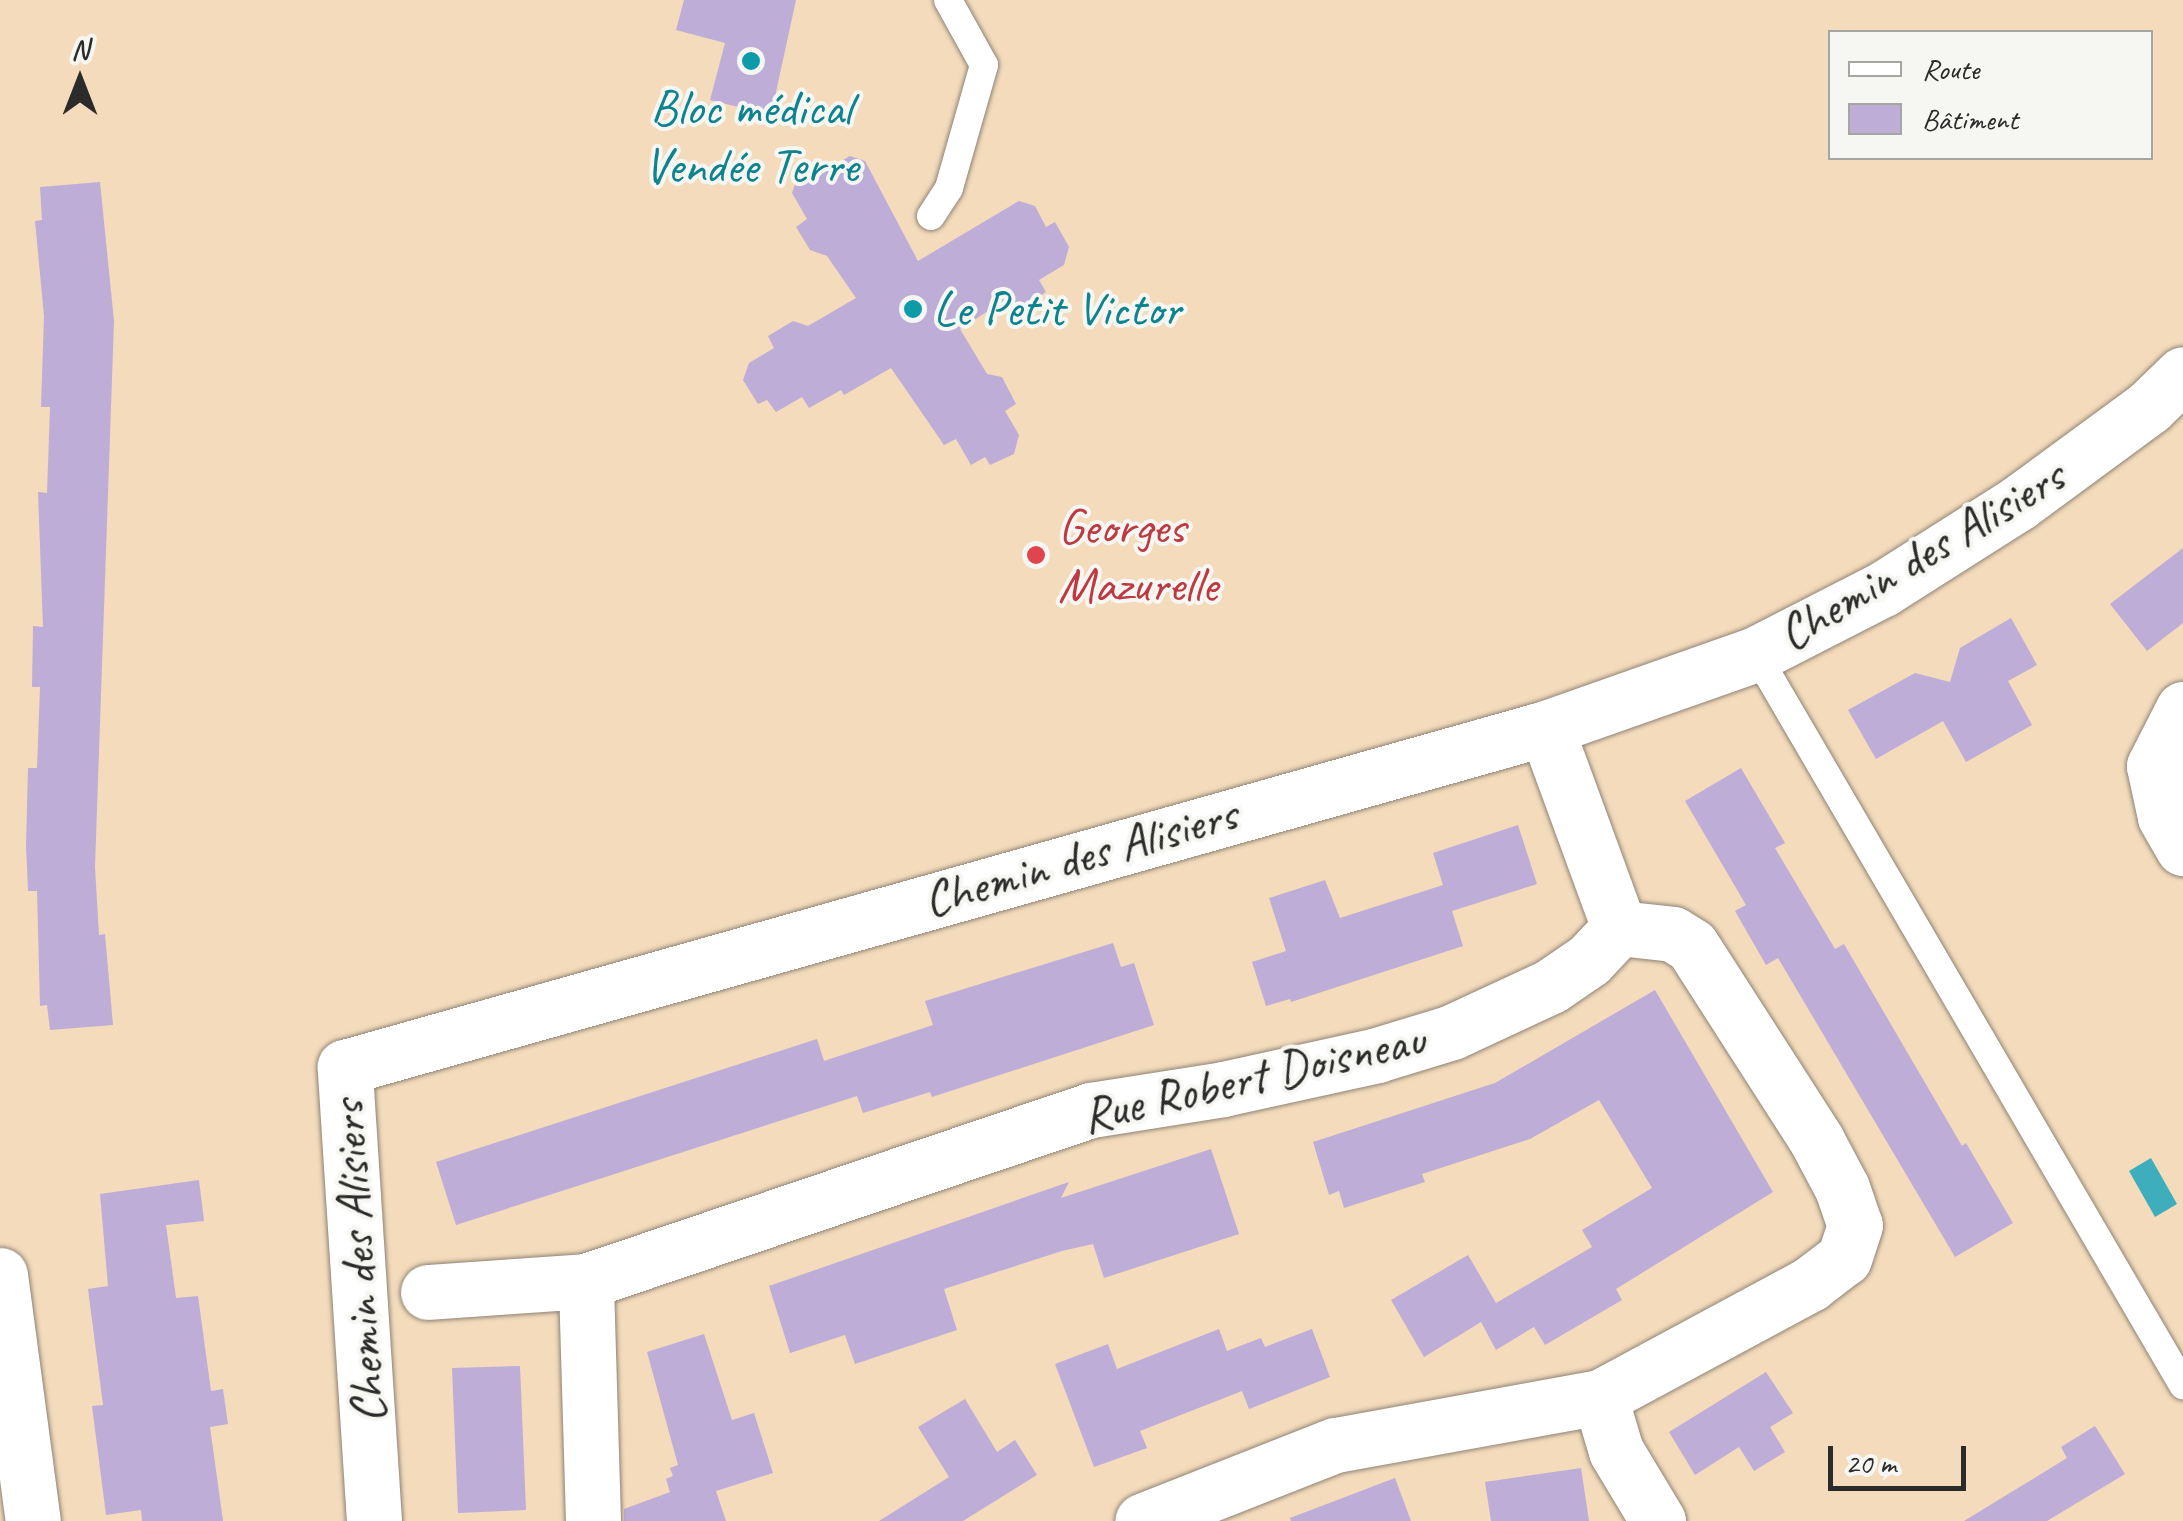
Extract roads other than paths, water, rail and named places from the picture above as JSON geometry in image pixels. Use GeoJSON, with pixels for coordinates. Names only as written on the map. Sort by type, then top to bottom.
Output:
{"type":"FeatureCollection","features":[{"type":"Feature","properties":{"kind":"street","name":"Chemin des Alisiers"},"geometry":{"type":"LineString","coordinates":[[374,1521],[344,1067],[1546,728],[1756,654],[1883,589],[2017,504],[2149,407],[2183,374]]}},
{"type":"Feature","properties":{"kind":"street"},"geometry":{"type":"LineString","coordinates":[[2183,709],[2154,766],[2165,816],[2183,848]]}},
{"type":"Feature","properties":{"kind":"street"},"geometry":{"type":"LineString","coordinates":[[1142,1521],[1335,1445],[1600,1397],[1810,1284],[1844,1258],[1855,1225],[1842,1188],[1817,1141],[1692,946],[1674,934],[1619,928],[1546,728]]}},
{"type":"Feature","properties":{"kind":"street","name":"Rue Robert Doisneau"},"geometry":{"type":"LineString","coordinates":[[428,1292],[586,1281],[1091,1110],[1223,1089],[1377,1055],[1452,1032],[1551,986],[1589,960],[1619,928]]}},
{"type":"Feature","properties":{"kind":"street"},"geometry":{"type":"LineString","coordinates":[[0,1276],[33,1521]]}},
{"type":"Feature","properties":{"kind":"street"},"geometry":{"type":"LineString","coordinates":[[586,1281],[593,1521]]}},
{"type":"Feature","properties":{"kind":"street"},"geometry":{"type":"LineString","coordinates":[[1600,1397],[1616,1451],[1658,1521]]}},
{"type":"Feature","properties":{"kind":"lane"},"geometry":{"type":"LineString","coordinates":[[930,216],[949,188],[984,64],[948,0]]}},
{"type":"Feature","properties":{"kind":"lane"},"geometry":{"type":"LineString","coordinates":[[1756,654],[2183,1385]]}},
{"type":"Feature","properties":{"kind":"water"},"geometry":{"type":"Polygon","coordinates":[[[2151,1158],[2177,1204],[2155,1217],[2129,1171],[2151,1158]]]}},
{"type":"Feature","properties":{"kind":"place","name":"Bloc médical Vendée Terre"},"geometry":{"type":"Point","coordinates":[751,61]}},
{"type":"Feature","properties":{"kind":"place","name":"Le Petit Victor"},"geometry":{"type":"Point","coordinates":[913,309]}},
{"type":"Feature","properties":{"kind":"place","name":"Georges Mazurelle"},"geometry":{"type":"Point","coordinates":[1036,555]}}]}
